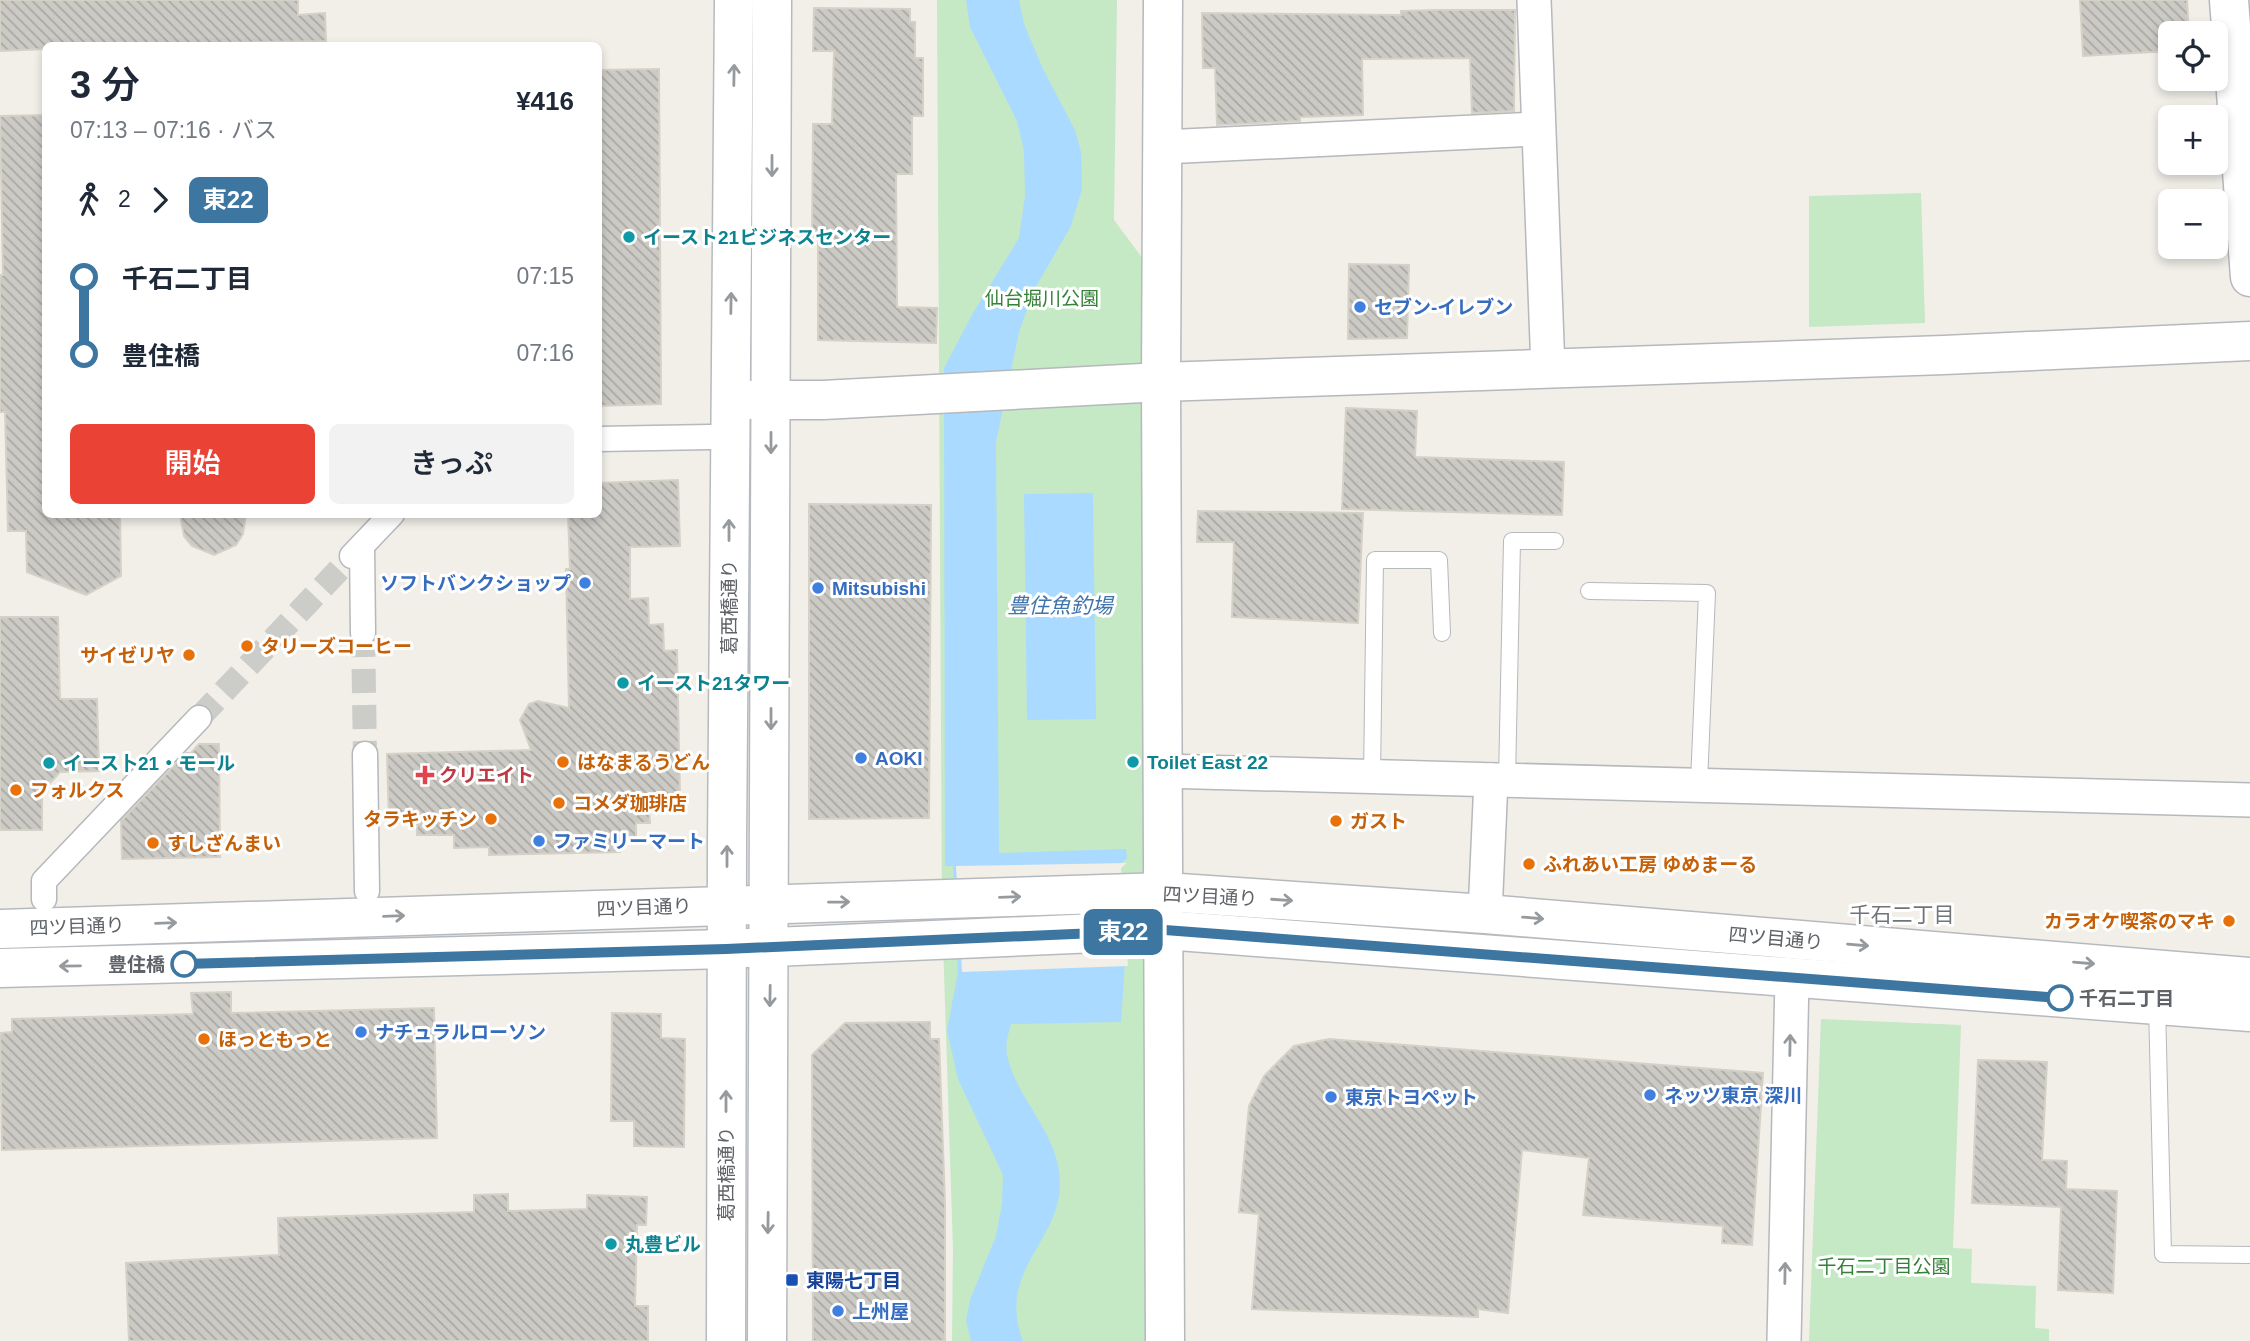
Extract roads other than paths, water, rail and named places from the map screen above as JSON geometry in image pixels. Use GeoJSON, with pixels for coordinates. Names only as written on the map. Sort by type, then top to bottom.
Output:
{"type":"FeatureCollection","features":[{"type":"Feature","properties":{"kind":"main road","name":"葛西橋通り"},"geometry":{"type":"LineString","coordinates":[[726,1341],[726,949],[734,0]]}},
{"type":"Feature","properties":{"kind":"main road"},"geometry":{"type":"LineString","coordinates":[[767,1341],[771,947],[772,0]]}},
{"type":"Feature","properties":{"kind":"main road"},"geometry":{"type":"LineString","coordinates":[[1163,0],[1163,771],[1153,893],[1153,930],[1165,1341]]}},
{"type":"Feature","properties":{"kind":"main road"},"geometry":{"type":"LineString","coordinates":[[2229,0],[2250,277]]}},
{"type":"Feature","properties":{"kind":"main road"},"geometry":{"type":"LineString","coordinates":[[730,400],[940,394],[1161,382],[2250,341]]}},
{"type":"Feature","properties":{"kind":"main road","name":"四ツ目通り"},"geometry":{"type":"LineString","coordinates":[[0,929],[1153,893],[1485,914],[2250,977]]}},
{"type":"Feature","properties":{"kind":"main road","name":"四ツ目通り"},"geometry":{"type":"LineString","coordinates":[[0,968],[726,949],[1153,930],[2250,1012]]}},
{"type":"Feature","properties":{"kind":"street"},"geometry":{"type":"LineString","coordinates":[[1534,0],[1548,369]]}},
{"type":"Feature","properties":{"kind":"street"},"geometry":{"type":"LineString","coordinates":[[1163,147],[1538,129]]}},
{"type":"Feature","properties":{"kind":"street"},"geometry":{"type":"LineString","coordinates":[[602,439],[710,437]]}},
{"type":"Feature","properties":{"kind":"street"},"geometry":{"type":"LineString","coordinates":[[363,633],[357,551],[388,518]]}},
{"type":"Feature","properties":{"kind":"street"},"geometry":{"type":"LineString","coordinates":[[44,900],[44,881],[199,718]]}},
{"type":"Feature","properties":{"kind":"street"},"geometry":{"type":"LineString","coordinates":[[365,754],[366,891]]}},
{"type":"Feature","properties":{"kind":"street"},"geometry":{"type":"LineString","coordinates":[[1163,771],[1699,783],[2250,800]]}},
{"type":"Feature","properties":{"kind":"street"},"geometry":{"type":"LineString","coordinates":[[1485,914],[1499,780]]}},
{"type":"Feature","properties":{"kind":"street"},"geometry":{"type":"LineString","coordinates":[[1784,1341],[1792,978]]}},
{"type":"Feature","properties":{"kind":"lane"},"geometry":{"type":"LineString","coordinates":[[1499,780],[1512,541],[1555,541]]}},
{"type":"Feature","properties":{"kind":"lane"},"geometry":{"type":"LineString","coordinates":[[1372,777],[1374,560],[1439,560],[1442,633]]}},
{"type":"Feature","properties":{"kind":"lane"},"geometry":{"type":"LineString","coordinates":[[1588,591],[1707,593],[1699,783]]}},
{"type":"Feature","properties":{"kind":"lane"},"geometry":{"type":"LineString","coordinates":[[2157,1005],[2163,1254],[2250,1255]]}},
{"type":"Feature","properties":{"kind":"water"},"geometry":{"type":"Polygon","coordinates":[[[966,0],[1019,0],[1024,24],[1043,69],[1075,130],[1081,152],[1082,189],[1071,226],[1034,290],[1019,332],[996,442],[999,853],[1126,849],[1127,858],[1118,867],[1125,963],[1121,1022],[1011,1024],[1008,1036],[1006,1051],[1012,1070],[1050,1141],[1059,1171],[1059,1195],[1054,1216],[1024,1272],[1018,1292],[1017,1315],[1023,1341],[971,1341],[966,1321],[970,1300],[996,1236],[1002,1204],[1003,1175],[958,1079],[947,1030],[958,972],[953,866],[945,866],[944,368],[973,313],[1019,238],[1025,196],[1024,151],[1017,121],[970,27],[966,0]]]}},
{"type":"Feature","properties":{"kind":"water","name":"豊住魚釣場"},"geometry":{"type":"Polygon","coordinates":[[[1093,493],[1096,719],[1027,720],[1024,494],[1093,493]]]}},
{"type":"Feature","properties":{"kind":"tunnel"},"geometry":{"type":"LineString","coordinates":[[199,718],[352,556]]}},
{"type":"Feature","properties":{"kind":"tunnel"},"geometry":{"type":"LineString","coordinates":[[363,633],[365,754]]}},
{"type":"Feature","properties":{"kind":"place","name":"イースト21ビジネスセンター"},"geometry":{"type":"Point","coordinates":[629,237]}},
{"type":"Feature","properties":{"kind":"place","name":"セブン-イレブン"},"geometry":{"type":"Point","coordinates":[1360,307]}},
{"type":"Feature","properties":{"kind":"place","name":"ソフトバンクショップ"},"geometry":{"type":"Point","coordinates":[585,583]}},
{"type":"Feature","properties":{"kind":"place","name":"Mitsubishi"},"geometry":{"type":"Point","coordinates":[818,588]}},
{"type":"Feature","properties":{"kind":"place","name":"タリーズコーヒー"},"geometry":{"type":"Point","coordinates":[247,646]}},
{"type":"Feature","properties":{"kind":"place","name":"サイゼリヤ"},"geometry":{"type":"Point","coordinates":[189,655]}},
{"type":"Feature","properties":{"kind":"place","name":"イースト21タワー"},"geometry":{"type":"Point","coordinates":[623,683]}},
{"type":"Feature","properties":{"kind":"place","name":"AOKI"},"geometry":{"type":"Point","coordinates":[861,758]}},
{"type":"Feature","properties":{"kind":"place","name":"はなまるうどん"},"geometry":{"type":"Point","coordinates":[563,762]}},
{"type":"Feature","properties":{"kind":"place","name":"Toilet East 22"},"geometry":{"type":"Point","coordinates":[1133,762]}},
{"type":"Feature","properties":{"kind":"place","name":"イース卜21・モール"},"geometry":{"type":"Point","coordinates":[49,763]}},
{"type":"Feature","properties":{"kind":"place","name":"クリエイト"},"geometry":{"type":"Point","coordinates":[425,775]}},
{"type":"Feature","properties":{"kind":"place","name":"フォルクス"},"geometry":{"type":"Point","coordinates":[16,790]}},
{"type":"Feature","properties":{"kind":"place","name":"コメダ珈琲店"},"geometry":{"type":"Point","coordinates":[559,803]}},
{"type":"Feature","properties":{"kind":"place","name":"タラキッチン"},"geometry":{"type":"Point","coordinates":[491,819]}},
{"type":"Feature","properties":{"kind":"place","name":"ガスト"},"geometry":{"type":"Point","coordinates":[1336,821]}},
{"type":"Feature","properties":{"kind":"place","name":"ファミリーマート"},"geometry":{"type":"Point","coordinates":[539,841]}},
{"type":"Feature","properties":{"kind":"place","name":"すしざんまい"},"geometry":{"type":"Point","coordinates":[153,843]}},
{"type":"Feature","properties":{"kind":"place","name":"ふれあい工房 ゆめまーる"},"geometry":{"type":"Point","coordinates":[1529,864]}},
{"type":"Feature","properties":{"kind":"place","name":"カラオケ喫茶のマキ"},"geometry":{"type":"Point","coordinates":[2229,921]}},
{"type":"Feature","properties":{"kind":"place","name":"豊住橋"},"geometry":{"type":"Point","coordinates":[184,964]}},
{"type":"Feature","properties":{"kind":"place","name":"千石二丁目"},"geometry":{"type":"Point","coordinates":[2060,998]}},
{"type":"Feature","properties":{"kind":"place","name":"ナチュラルローソン"},"geometry":{"type":"Point","coordinates":[361,1032]}},
{"type":"Feature","properties":{"kind":"place","name":"ほっともっと"},"geometry":{"type":"Point","coordinates":[204,1039]}},
{"type":"Feature","properties":{"kind":"place","name":"ネッツ東京 深川"},"geometry":{"type":"Point","coordinates":[1650,1095]}},
{"type":"Feature","properties":{"kind":"place","name":"東京トヨペット"},"geometry":{"type":"Point","coordinates":[1331,1097]}},
{"type":"Feature","properties":{"kind":"place","name":"丸豊ビル"},"geometry":{"type":"Point","coordinates":[611,1244]}},
{"type":"Feature","properties":{"kind":"place","name":"東陽七丁目"},"geometry":{"type":"Point","coordinates":[792,1280]}},
{"type":"Feature","properties":{"kind":"place","name":"上州屋"},"geometry":{"type":"Point","coordinates":[838,1311]}},
{"type":"Feature","properties":{"kind":"district","name":"千石二丁目"},"geometry":{"type":"Point","coordinates":[1902,915]}},
{"type":"Feature","properties":{"kind":"park label","name":"仙台堀川公園"},"geometry":{"type":"Point","coordinates":[1042,298]}},
{"type":"Feature","properties":{"kind":"park label","name":"千石二丁目公園"},"geometry":{"type":"Point","coordinates":[1884,1266]}}]}
